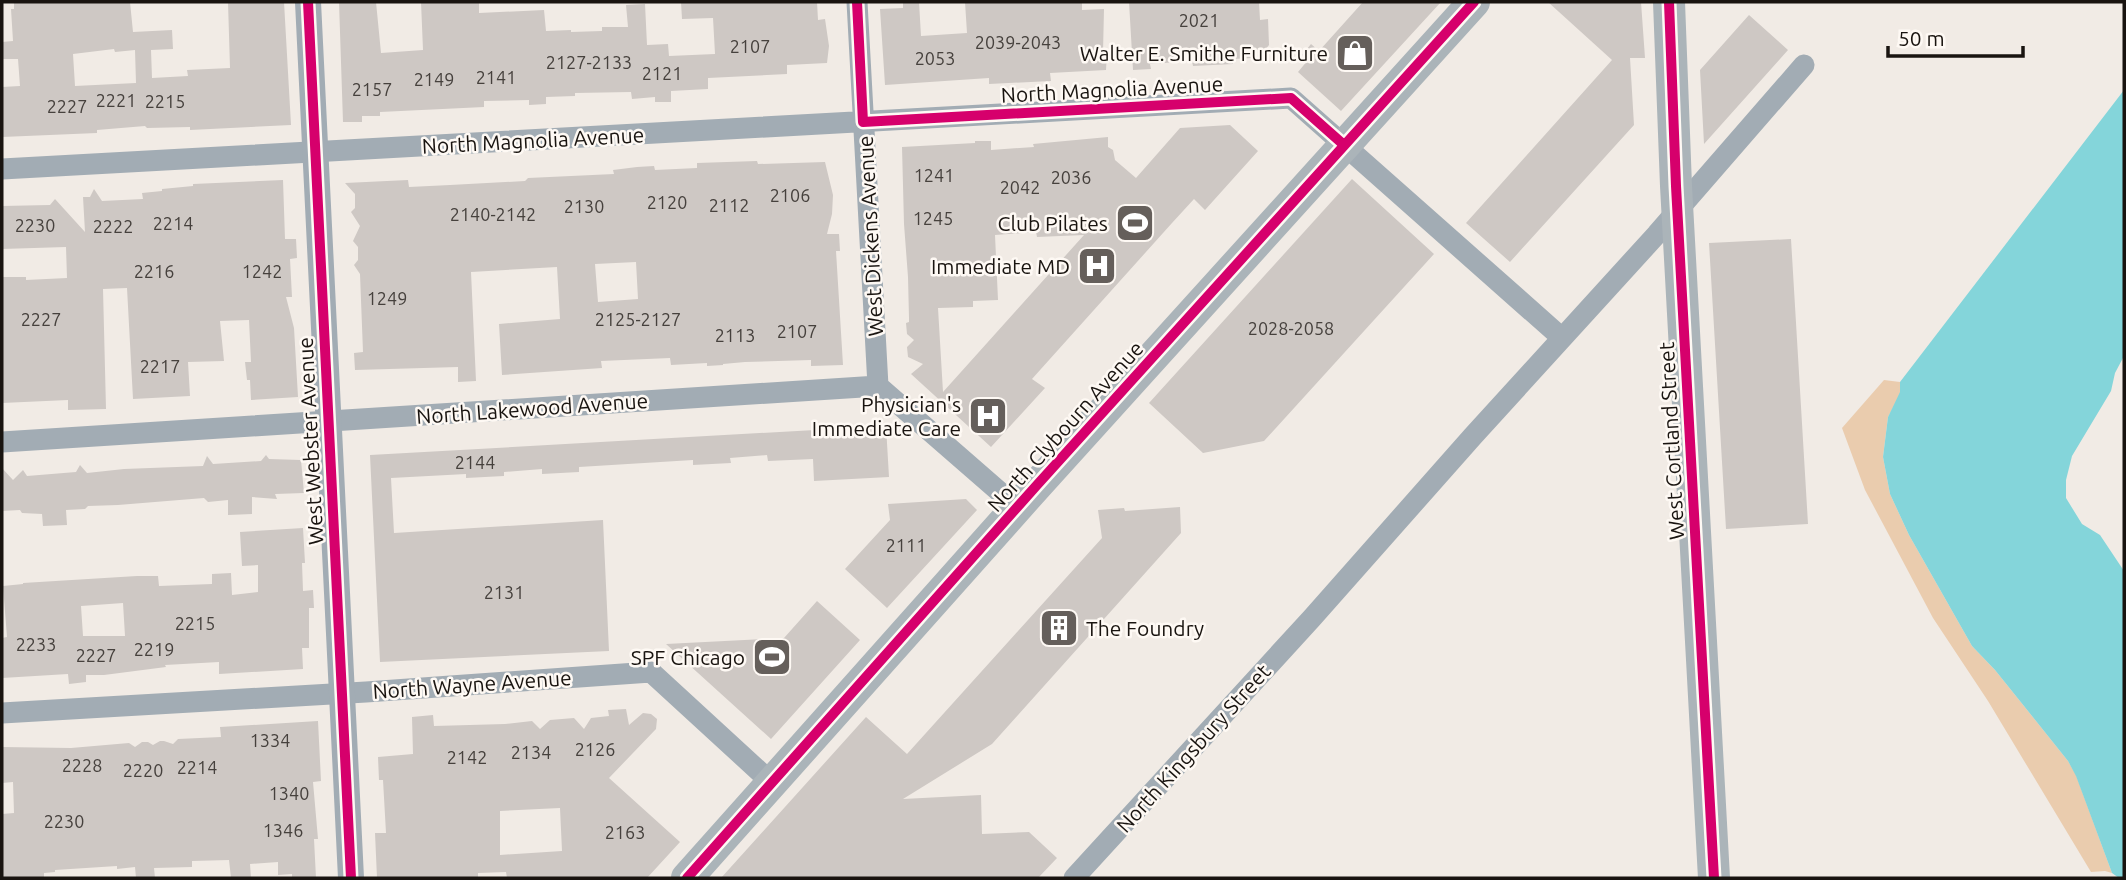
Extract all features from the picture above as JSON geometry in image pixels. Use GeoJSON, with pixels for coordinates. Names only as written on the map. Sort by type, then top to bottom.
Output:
{"type":"FeatureCollection","features":[{"type":"Feature","properties":{"kind":"main road","name":"North Clybourn Avenue"},"geometry":{"type":"LineString","coordinates":[[687,878],[1017,507],[1474,2]]}},
{"type":"Feature","properties":{"kind":"main road","name":"West Cortland Street"},"geometry":{"type":"LineString","coordinates":[[1670,3],[1678,209],[1714,878]]}},
{"type":"Feature","properties":{"kind":"street","name":"West Webster Avenue"},"geometry":{"type":"LineString","coordinates":[[308,2],[351,878]]}},
{"type":"Feature","properties":{"kind":"street","name":"West Dickens Avenue"},"geometry":{"type":"LineString","coordinates":[[857,2],[878,386]]}},
{"type":"Feature","properties":{"kind":"street","name":"North Kingsbury Street"},"geometry":{"type":"LineString","coordinates":[[1074,878],[1312,618],[1804,65]]}},
{"type":"Feature","properties":{"kind":"street","name":"North Magnolia Avenue"},"geometry":{"type":"LineString","coordinates":[[2,169],[1290,98],[1562,338]]}},
{"type":"Feature","properties":{"kind":"street","name":"North Lakewood Avenue"},"geometry":{"type":"LineString","coordinates":[[2,442],[878,386]]}},
{"type":"Feature","properties":{"kind":"street"},"geometry":{"type":"LineString","coordinates":[[878,386],[1017,507]]}},
{"type":"Feature","properties":{"kind":"street","name":"North Wayne Avenue"},"geometry":{"type":"LineString","coordinates":[[2,713],[651,672],[772,783]]}},
{"type":"Feature","properties":{"kind":"shaded area"},"geometry":{"type":"Polygon","coordinates":[[[1884,380],[1900,382],[1901,392],[1888,417],[1883,457],[1890,494],[1909,535],[1972,646],[1995,670],[2068,761],[2076,775],[2112,873],[2091,872],[1988,701],[1933,618],[1865,490],[1842,428],[1884,380]]]}},
{"type":"Feature","properties":{"kind":"water"},"geometry":{"type":"Polygon","coordinates":[[[2124,90],[2124,356],[2115,373],[2111,391],[2072,456],[2066,480],[2066,498],[2082,524],[2100,535],[2124,571],[2124,878],[2119,878],[2112,873],[2068,761],[1995,670],[1972,646],[1909,535],[1890,494],[1883,457],[1888,417],[1900,392],[1900,382],[2124,90]]]}},
{"type":"Feature","properties":{"kind":"building"},"geometry":{"type":"Polygon","coordinates":[[[14,2],[130,2],[133,32],[172,30],[173,49],[151,50],[152,78],[188,76],[187,70],[230,68],[228,2],[284,2],[291,125],[190,130],[190,127],[145,126],[97,130],[97,133],[2,137],[2,87],[20,86],[18,59],[2,59],[2,42],[13,41],[11,9],[14,9],[14,2]],[[114,49],[73,54],[75,86],[136,83],[135,50],[115,52],[114,49]]]}},
{"type":"Feature","properties":{"kind":"building"},"geometry":{"type":"Polygon","coordinates":[[[339,2],[376,2],[381,53],[423,50],[421,2],[479,2],[479,13],[544,10],[546,31],[571,32],[602,31],[602,27],[628,27],[626,5],[645,4],[647,45],[668,44],[669,56],[715,54],[713,18],[682,19],[681,2],[817,2],[818,20],[825,19],[829,46],[827,63],[787,65],[787,74],[708,78],[708,89],[671,91],[671,102],[655,102],[655,97],[632,99],[631,92],[575,93],[575,96],[546,97],[546,104],[529,105],[529,100],[484,101],[484,107],[380,112],[380,116],[362,116],[362,122],[343,122],[339,2]]]}},
{"type":"Feature","properties":{"kind":"building"},"geometry":{"type":"Polygon","coordinates":[[[903,2],[919,2],[921,36],[967,33],[965,2],[1082,2],[1082,10],[1104,9],[1103,52],[1107,52],[1106,70],[1050,73],[1051,81],[989,84],[989,78],[885,85],[880,9],[903,8],[903,2]]]}},
{"type":"Feature","properties":{"kind":"building"},"geometry":{"type":"Polygon","coordinates":[[[1129,2],[1259,2],[1260,20],[1268,19],[1269,45],[1265,50],[1251,50],[1252,58],[1233,59],[1233,64],[1193,66],[1192,61],[1150,64],[1151,69],[1133,70],[1129,2]]]}},
{"type":"Feature","properties":{"kind":"building"},"geometry":{"type":"Polygon","coordinates":[[[1363,2],[1441,2],[1341,111],[1298,72],[1308,60],[1302,55],[1311,44],[1319,51],[1363,2]]]}},
{"type":"Feature","properties":{"kind":"building"},"geometry":{"type":"Polygon","coordinates":[[[1548,2],[1641,2],[1645,58],[1630,58],[1634,125],[1510,262],[1466,223],[1612,60],[1548,2]]]}},
{"type":"Feature","properties":{"kind":"building"},"geometry":{"type":"Polygon","coordinates":[[[1749,15],[1788,50],[1704,144],[1700,70],[1749,15]]]}},
{"type":"Feature","properties":{"kind":"building"},"geometry":{"type":"Polygon","coordinates":[[[1230,125],[1258,151],[1205,210],[1194,199],[1172,223],[1032,379],[1045,388],[991,447],[911,374],[923,364],[908,357],[907,347],[914,340],[907,334],[906,323],[909,318],[902,147],[991,141],[991,150],[1108,137],[1108,147],[1113,150],[1115,160],[1136,178],[1180,128],[1230,125]],[[1036,232],[995,235],[998,300],[973,301],[973,307],[938,308],[943,392],[1084,235],[1037,237],[1036,232]]]}},
{"type":"Feature","properties":{"kind":"building"},"geometry":{"type":"Polygon","coordinates":[[[825,162],[833,195],[827,234],[839,234],[840,251],[836,251],[843,365],[811,366],[811,360],[707,366],[707,363],[671,365],[670,358],[601,361],[602,368],[502,375],[499,324],[560,319],[557,267],[471,272],[476,381],[458,382],[458,367],[355,370],[354,353],[363,352],[360,274],[354,265],[358,260],[358,247],[353,241],[360,226],[351,212],[355,208],[355,194],[345,183],[408,180],[409,187],[525,181],[528,178],[614,174],[613,170],[637,167],[654,166],[655,170],[697,168],[697,163],[825,162]],[[636,262],[595,264],[598,302],[638,299],[636,262]]]}},
{"type":"Feature","properties":{"kind":"building"},"geometry":{"type":"Polygon","coordinates":[[[1352,179],[1434,254],[1264,441],[1203,453],[1149,403],[1352,179]]]}},
{"type":"Feature","properties":{"kind":"building"},"geometry":{"type":"Polygon","coordinates":[[[283,180],[285,239],[296,239],[297,258],[290,259],[292,297],[286,297],[294,328],[298,397],[251,400],[250,380],[247,380],[245,362],[251,362],[249,320],[220,321],[224,361],[188,362],[190,396],[133,399],[127,288],[103,289],[106,409],[68,410],[68,400],[2,403],[2,277],[26,277],[26,280],[67,278],[66,247],[2,249],[2,206],[50,205],[55,199],[85,232],[83,197],[90,197],[94,189],[102,201],[143,199],[142,193],[193,184],[283,180]]]}},
{"type":"Feature","properties":{"kind":"building"},"geometry":{"type":"Polygon","coordinates":[[[1791,239],[1808,524],[1726,529],[1709,243],[1791,239]]]}},
{"type":"Feature","properties":{"kind":"building"},"geometry":{"type":"Polygon","coordinates":[[[886,426],[889,477],[814,481],[813,459],[768,461],[767,455],[730,458],[731,463],[693,465],[693,460],[579,467],[579,472],[542,474],[542,469],[504,472],[504,476],[466,478],[466,474],[391,478],[394,533],[603,520],[609,651],[380,662],[370,455],[886,426]]]}},
{"type":"Feature","properties":{"kind":"building"},"geometry":{"type":"Polygon","coordinates":[[[266,455],[269,459],[301,460],[304,493],[275,494],[277,499],[252,497],[252,514],[228,515],[228,500],[208,502],[204,498],[66,510],[67,525],[43,526],[42,514],[22,513],[20,510],[2,511],[2,468],[13,480],[23,470],[27,476],[76,472],[80,465],[87,473],[203,466],[207,456],[213,464],[261,461],[266,455]]]}},
{"type":"Feature","properties":{"kind":"building"},"geometry":{"type":"Polygon","coordinates":[[[966,499],[977,510],[887,608],[845,569],[890,520],[888,504],[966,499]]]}},
{"type":"Feature","properties":{"kind":"building"},"geometry":{"type":"Polygon","coordinates":[[[1180,507],[1181,533],[992,744],[903,799],[981,795],[982,834],[1029,832],[1057,858],[1038,878],[721,878],[866,717],[907,754],[1102,538],[1098,510],[1180,507]]]}},
{"type":"Feature","properties":{"kind":"building"},"geometry":{"type":"Polygon","coordinates":[[[303,528],[303,591],[313,590],[314,608],[309,608],[309,648],[302,648],[303,669],[219,674],[219,662],[165,665],[166,667],[104,675],[86,675],[86,682],[69,684],[68,674],[2,678],[2,638],[7,637],[3,586],[137,576],[158,576],[159,586],[212,584],[212,574],[231,573],[232,595],[258,592],[258,565],[242,566],[240,532],[303,528]],[[123,603],[81,606],[83,636],[125,636],[123,603]]]}},
{"type":"Feature","properties":{"kind":"building"},"geometry":{"type":"Polygon","coordinates":[[[817,601],[860,640],[771,739],[666,644],[784,638],[817,601]]]}},
{"type":"Feature","properties":{"kind":"building"},"geometry":{"type":"Polygon","coordinates":[[[626,709],[629,725],[643,713],[651,714],[657,719],[656,729],[609,778],[680,842],[647,878],[507,878],[506,872],[478,873],[478,878],[377,878],[375,833],[386,833],[383,780],[379,780],[378,757],[413,754],[412,717],[433,715],[434,726],[532,721],[540,729],[550,720],[574,718],[584,729],[591,718],[609,716],[608,710],[626,709]],[[560,808],[500,811],[500,855],[562,851],[560,808]]]}},
{"type":"Feature","properties":{"kind":"building"},"geometry":{"type":"Polygon","coordinates":[[[318,721],[321,781],[313,782],[318,839],[314,839],[316,878],[278,875],[278,862],[250,864],[251,878],[231,878],[229,860],[192,861],[192,867],[154,868],[155,878],[136,878],[135,867],[117,869],[117,866],[55,870],[44,873],[44,878],[2,878],[2,814],[14,813],[13,782],[2,783],[2,747],[71,748],[129,743],[135,747],[142,742],[153,745],[160,741],[173,744],[178,739],[221,737],[220,727],[318,721]]]}},
{"type":"Feature","properties":{"kind":"cycle path"},"geometry":{"type":"LineString","coordinates":[[308,2],[351,878]]}},
{"type":"Feature","properties":{"kind":"cycle path"},"geometry":{"type":"LineString","coordinates":[[857,2],[863,122],[1291,98],[1344,145]]}},
{"type":"Feature","properties":{"kind":"cycle path"},"geometry":{"type":"LineString","coordinates":[[687,878],[1037,485],[1474,2]]}},
{"type":"Feature","properties":{"kind":"cycle path"},"geometry":{"type":"LineString","coordinates":[[1669,2],[1676,186],[1714,878]]}},
{"type":"Feature","properties":{"kind":"place","name":"Walter E. Smithe Furniture"},"geometry":{"type":"Point","coordinates":[1355,53]}},
{"type":"Feature","properties":{"kind":"place","name":"Club Pilates"},"geometry":{"type":"Point","coordinates":[1135,223]}},
{"type":"Feature","properties":{"kind":"place","name":"Immediate MD"},"geometry":{"type":"Point","coordinates":[1097,266]}},
{"type":"Feature","properties":{"kind":"place","name":"Physician's Immediate Care"},"geometry":{"type":"Point","coordinates":[988,416]}},
{"type":"Feature","properties":{"kind":"place","name":"The Foundry"},"geometry":{"type":"Point","coordinates":[1059,628]}},
{"type":"Feature","properties":{"kind":"place","name":"SPF Chicago"},"geometry":{"type":"Point","coordinates":[772,657]}}]}
